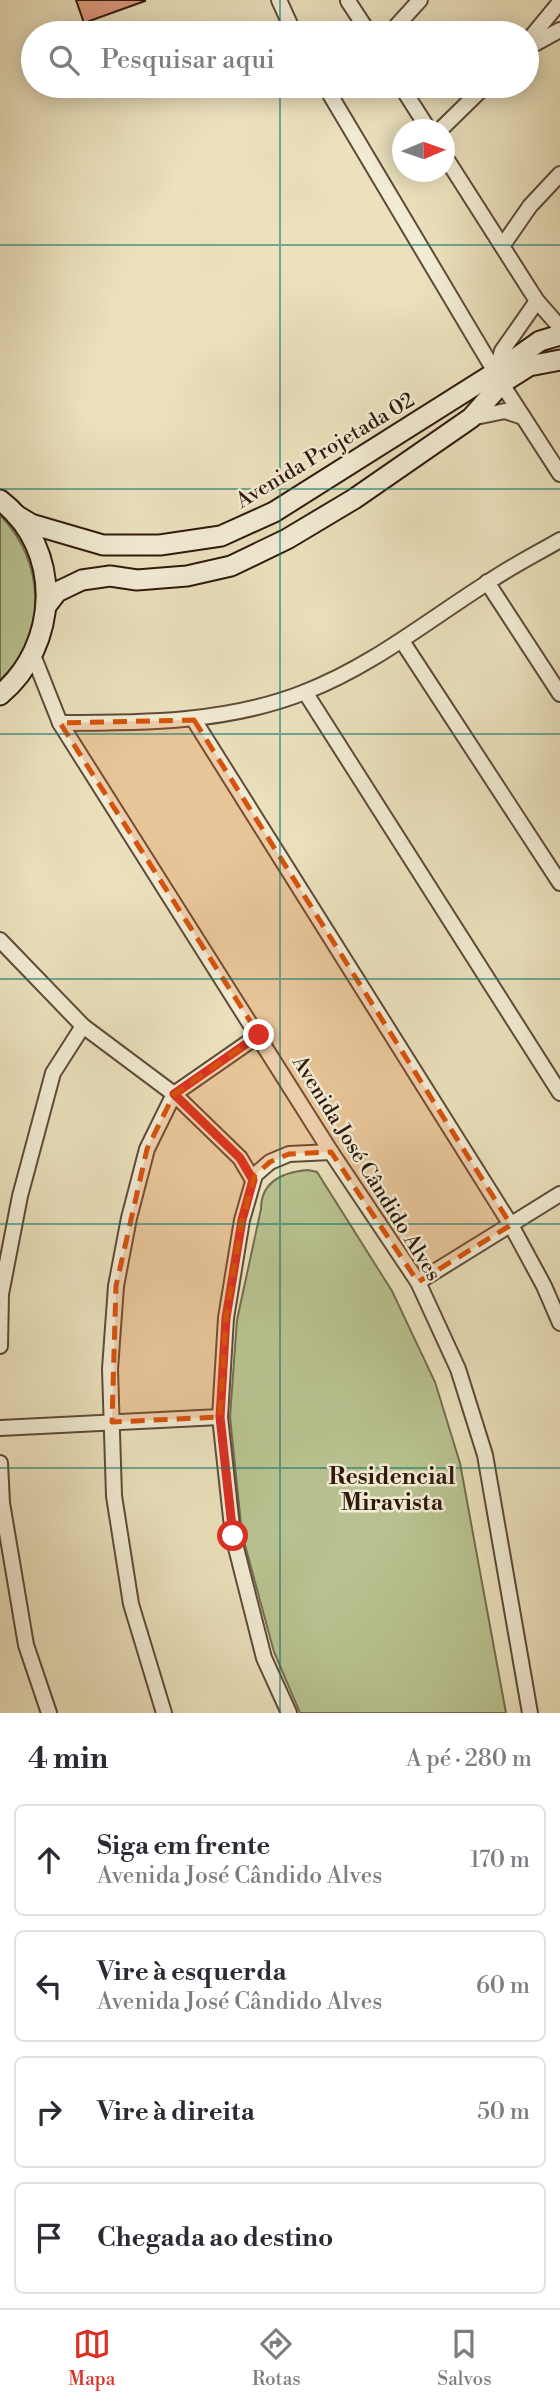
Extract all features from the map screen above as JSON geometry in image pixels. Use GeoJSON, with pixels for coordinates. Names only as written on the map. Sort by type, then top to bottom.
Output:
{"type":"FeatureCollection","features":[{"type":"Feature","properties":{"kind":"street"},"geometry":{"type":"LineString","coordinates":[[279,0],[289,21]]}},
{"type":"Feature","properties":{"kind":"street"},"geometry":{"type":"LineString","coordinates":[[401,21],[420,0]]}},
{"type":"Feature","properties":{"kind":"street"},"geometry":{"type":"LineString","coordinates":[[348,1],[361,21]]}},
{"type":"Feature","properties":{"kind":"street"},"geometry":{"type":"LineString","coordinates":[[539,27],[560,2]]}},
{"type":"Feature","properties":{"kind":"street"},"geometry":{"type":"LineString","coordinates":[[539,41],[560,30]]}},
{"type":"Feature","properties":{"kind":"street"},"geometry":{"type":"LineString","coordinates":[[332,98],[523,417],[560,474]]}},
{"type":"Feature","properties":{"kind":"street"},"geometry":{"type":"LineString","coordinates":[[409,98],[422,119]]}},
{"type":"Feature","properties":{"kind":"street"},"geometry":{"type":"LineString","coordinates":[[451,119],[473,98]]}},
{"type":"Feature","properties":{"kind":"street"},"geometry":{"type":"LineString","coordinates":[[455,172],[537,301],[559,329],[560,349]]}},
{"type":"Feature","properties":{"kind":"street"},"geometry":{"type":"LineString","coordinates":[[503,245],[530,206],[560,174]]}},
{"type":"Feature","properties":{"kind":"street"},"geometry":{"type":"LineString","coordinates":[[499,377],[502,351],[537,301]]}},
{"type":"Feature","properties":{"kind":"street","name":"Avenida Projetada 02"},"geometry":{"type":"LineString","coordinates":[[16,515],[31,524],[103,545],[160,545],[221,536],[274,512],[499,377],[540,341],[559,329]]}},
{"type":"Feature","properties":{"kind":"street","name":"Avenida Projetada 02"},"geometry":{"type":"LineString","coordinates":[[47,605],[57,592],[82,580],[110,576],[137,580],[187,576],[231,566],[288,539],[354,499],[471,418],[499,377],[529,366],[560,360]]}},
{"type":"Feature","properties":{"kind":"street","name":"Avenida Projetada 02"},"geometry":{"type":"LineString","coordinates":[[471,418],[505,411],[523,417]]}},
{"type":"Feature","properties":{"kind":"street"},"geometry":{"type":"LineString","coordinates":[[0,500],[16,515],[30,535],[40,557],[45,573],[47,605],[42,631],[33,655],[14,682],[0,695]]}},
{"type":"Feature","properties":{"kind":"street"},"geometry":{"type":"LineString","coordinates":[[60,723],[194,719],[258,707],[305,692],[354,669],[402,641],[487,582],[560,540]]}},
{"type":"Feature","properties":{"kind":"street"},"geometry":{"type":"LineString","coordinates":[[487,582],[560,694]]}},
{"type":"Feature","properties":{"kind":"street"},"geometry":{"type":"LineString","coordinates":[[402,641],[560,883]]}},
{"type":"Feature","properties":{"kind":"street","name":"Avenida José Cândido Alves"},"geometry":{"type":"LineString","coordinates":[[33,655],[60,723],[331,1152],[418,1282],[458,1369],[485,1455],[530,1713]]}},
{"type":"Feature","properties":{"kind":"street"},"geometry":{"type":"LineString","coordinates":[[305,692],[560,1093]]}},
{"type":"Feature","properties":{"kind":"street"},"geometry":{"type":"LineString","coordinates":[[194,719],[511,1225],[544,1286],[560,1323]]}},
{"type":"Feature","properties":{"kind":"street"},"geometry":{"type":"LineString","coordinates":[[0,940],[83,1026],[174,1094],[240,1158],[253,1180]]}},
{"type":"Feature","properties":{"kind":"street"},"geometry":{"type":"LineString","coordinates":[[0,1346],[1,1294],[23,1184],[52,1073],[83,1026]]}},
{"type":"Feature","properties":{"kind":"street"},"geometry":{"type":"LineString","coordinates":[[164,1713],[131,1604],[114,1496],[110,1369],[116,1286],[129,1218],[147,1149],[174,1094],[259,1035]]}},
{"type":"Feature","properties":{"kind":"street"},"geometry":{"type":"LineString","coordinates":[[289,1713],[264,1658],[233,1536],[220,1417],[226,1318],[242,1220],[255,1175],[270,1162],[289,1154],[331,1152]]}},
{"type":"Feature","properties":{"kind":"street"},"geometry":{"type":"LineString","coordinates":[[418,1282],[560,1194]]}},
{"type":"Feature","properties":{"kind":"street"},"geometry":{"type":"LineString","coordinates":[[0,1428],[220,1417]]}},
{"type":"Feature","properties":{"kind":"street"},"geometry":{"type":"LineString","coordinates":[[0,1463],[2,1503],[26,1645],[49,1713]]}},
{"type":"Feature","properties":{"kind":"highlighted area"},"geometry":{"type":"Polygon","coordinates":[[[194,720],[511,1225],[418,1282],[331,1152],[289,1154],[270,1162],[255,1175],[242,1220],[226,1318],[220,1417],[112,1422],[116,1286],[147,1149],[174,1094],[259,1035],[60,723],[194,720]]]}},
{"type":"Feature","properties":{"kind":"green space"},"geometry":{"type":"Polygon","coordinates":[[[0,515],[15,533],[26,554],[33,576],[35,598],[27,642],[16,662],[0,680],[0,515]]]}},
{"type":"Feature","properties":{"kind":"green space"},"geometry":{"type":"Polygon","coordinates":[[[308,1170],[317,1172],[392,1291],[435,1382],[460,1463],[506,1713],[300,1713],[274,1652],[242,1534],[230,1417],[237,1320],[262,1199],[269,1185],[275,1180],[290,1173],[308,1170]]]}},
{"type":"Feature","properties":{"kind":"building"},"geometry":{"type":"Polygon","coordinates":[[[76,0],[145,0],[90,21],[83,21],[76,0]]]}},
{"type":"Feature","properties":{"kind":"district","name":"Residencial Miravista"},"geometry":{"type":"Point","coordinates":[392,1489]}},
{"type":"Feature","properties":{"kind":"route"},"geometry":{"type":"LineString","coordinates":[[233,1536],[220,1417],[226,1318],[242,1220],[253,1180],[240,1158],[174,1094],[259,1035]]}}]}
